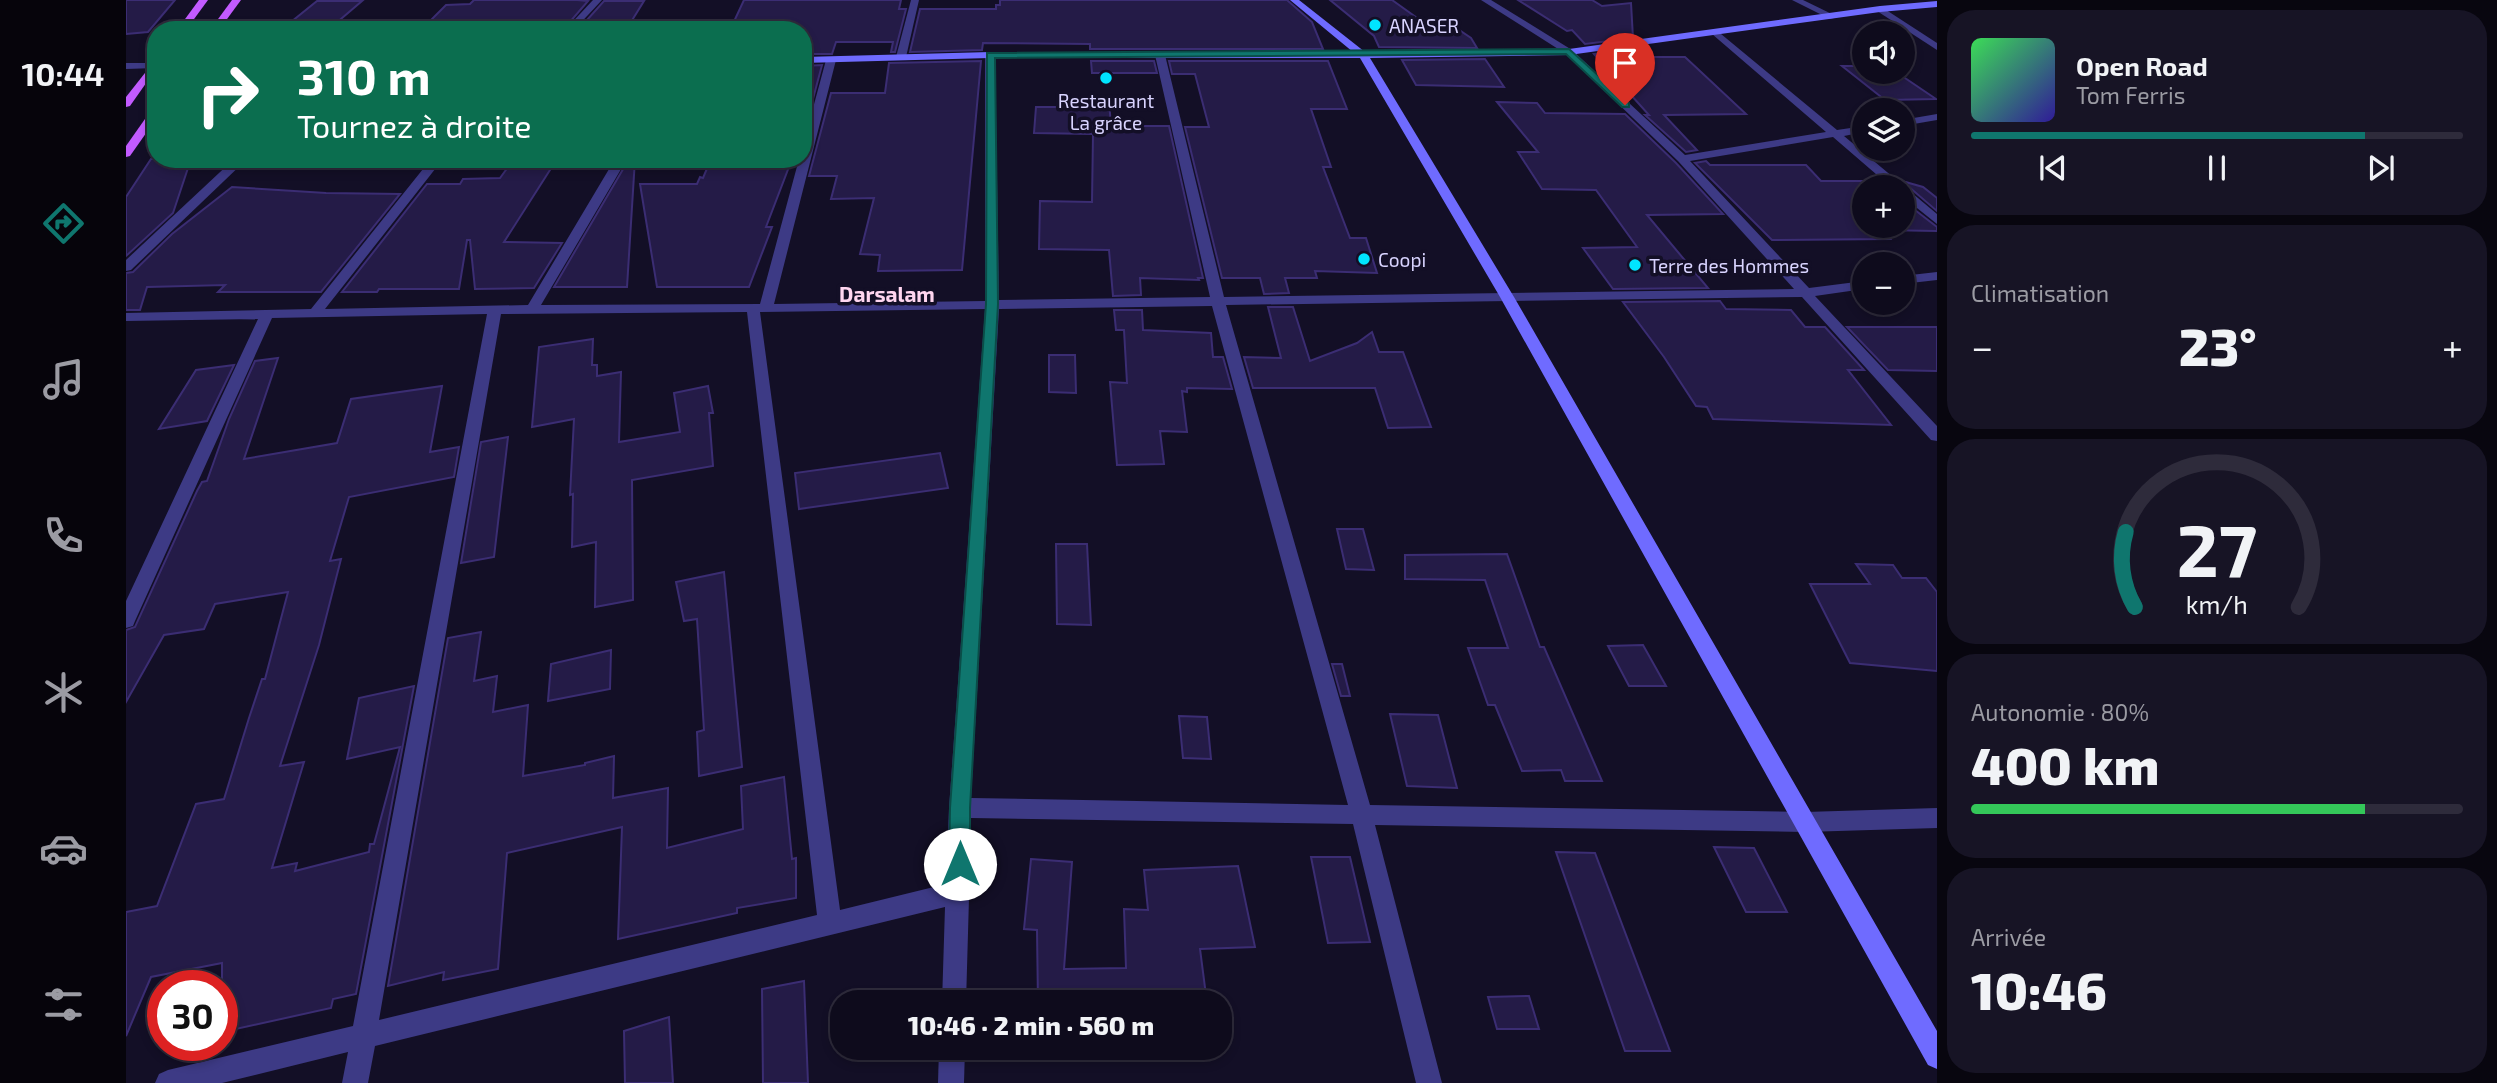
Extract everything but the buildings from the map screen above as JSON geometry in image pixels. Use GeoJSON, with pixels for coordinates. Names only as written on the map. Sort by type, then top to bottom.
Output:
{"type":"FeatureCollection","features":[{"type":"Feature","properties":{"kind":"main road"},"geometry":{"type":"LineString","coordinates":[[188,21],[204,0]]}},
{"type":"Feature","properties":{"kind":"main road"},"geometry":{"type":"LineString","coordinates":[[221,21],[237,0]]}},
{"type":"Feature","properties":{"kind":"main road"},"geometry":{"type":"LineString","coordinates":[[126,104],[147,75]]}},
{"type":"Feature","properties":{"kind":"main road"},"geometry":{"type":"LineString","coordinates":[[126,154],[147,124]]}},
{"type":"Feature","properties":{"kind":"street"},"geometry":{"type":"LineString","coordinates":[[578,21],[598,0]]}},
{"type":"Feature","properties":{"kind":"street"},"geometry":{"type":"LineString","coordinates":[[901,57],[915,0]]}},
{"type":"Feature","properties":{"kind":"street"},"geometry":{"type":"LineString","coordinates":[[1294,0],[1363,55],[1507,297],[1937,1056]]}},
{"type":"Feature","properties":{"kind":"street"},"geometry":{"type":"LineString","coordinates":[[1485,0],[1569,52],[1682,159],[1937,436]]}},
{"type":"Feature","properties":{"kind":"street"},"geometry":{"type":"LineString","coordinates":[[1796,0],[1833,17]]}},
{"type":"Feature","properties":{"kind":"street"},"geometry":{"type":"LineString","coordinates":[[1882,4],[1937,47]]}},
{"type":"Feature","properties":{"kind":"street"},"geometry":{"type":"LineString","coordinates":[[812,60],[990,55],[1569,52],[1833,17],[1882,4],[1903,8],[1937,4]]}},
{"type":"Feature","properties":{"kind":"street"},"geometry":{"type":"LineString","coordinates":[[1716,32],[1883,175]]}},
{"type":"Feature","properties":{"kind":"street"},"geometry":{"type":"LineString","coordinates":[[955,990],[960,892],[960,808],[992,304],[990,55]]}},
{"type":"Feature","properties":{"kind":"street"},"geometry":{"type":"LineString","coordinates":[[1160,55],[1218,301],[1361,813],[1429,1083]]}},
{"type":"Feature","properties":{"kind":"street"},"geometry":{"type":"LineString","coordinates":[[812,125],[831,60]]}},
{"type":"Feature","properties":{"kind":"street"},"geometry":{"type":"LineString","coordinates":[[126,66],[147,65]]}},
{"type":"Feature","properties":{"kind":"street"},"geometry":{"type":"LineString","coordinates":[[1915,121],[1937,117]]}},
{"type":"Feature","properties":{"kind":"street"},"geometry":{"type":"LineString","coordinates":[[1682,159],[1852,131]]}},
{"type":"Feature","properties":{"kind":"street"},"geometry":{"type":"LineString","coordinates":[[126,267],[231,168]]}},
{"type":"Feature","properties":{"kind":"street"},"geometry":{"type":"LineString","coordinates":[[314,314],[430,168]]}},
{"type":"Feature","properties":{"kind":"street"},"geometry":{"type":"LineString","coordinates":[[532,309],[616,168]]}},
{"type":"Feature","properties":{"kind":"street"},"geometry":{"type":"LineString","coordinates":[[800,168],[759,308],[830,921]]}},
{"type":"Feature","properties":{"kind":"street"},"geometry":{"type":"LineString","coordinates":[[1915,202],[1937,220]]}},
{"type":"Feature","properties":{"kind":"street"},"geometry":{"type":"LineString","coordinates":[[1915,279],[1937,276]]}},
{"type":"Feature","properties":{"kind":"street"},"geometry":{"type":"LineString","coordinates":[[126,317],[532,309],[1804,293],[1852,287]]}},
{"type":"Feature","properties":{"kind":"street"},"geometry":{"type":"LineString","coordinates":[[355,1083],[495,310]]}},
{"type":"Feature","properties":{"kind":"street"},"geometry":{"type":"LineString","coordinates":[[126,621],[267,315]]}},
{"type":"Feature","properties":{"kind":"street"},"geometry":{"type":"LineString","coordinates":[[960,808],[1805,822],[1937,818]]}},
{"type":"Feature","properties":{"kind":"street"},"geometry":{"type":"LineString","coordinates":[[168,1083],[363,1038],[830,921],[960,892]]}},
{"type":"Feature","properties":{"kind":"street"},"geometry":{"type":"LineString","coordinates":[[951,1083],[952,1060]]}},
{"type":"Feature","properties":{"kind":"place","name":"ANASER"},"geometry":{"type":"Point","coordinates":[1375,25]}},
{"type":"Feature","properties":{"kind":"place","name":"Restaurant La grâce"},"geometry":{"type":"Point","coordinates":[1106,78]}},
{"type":"Feature","properties":{"kind":"place","name":"Coopi"},"geometry":{"type":"Point","coordinates":[1364,259]}},
{"type":"Feature","properties":{"kind":"place","name":"Terre des Hommes"},"geometry":{"type":"Point","coordinates":[1635,265]}},
{"type":"Feature","properties":{"kind":"district","name":"Darsalam"},"geometry":{"type":"Point","coordinates":[887,293]}},
{"type":"Feature","properties":{"kind":"route"},"geometry":{"type":"LineString","coordinates":[[960,864],[960,808],[992,304],[990,55],[1569,52],[1625,105]]}}]}
